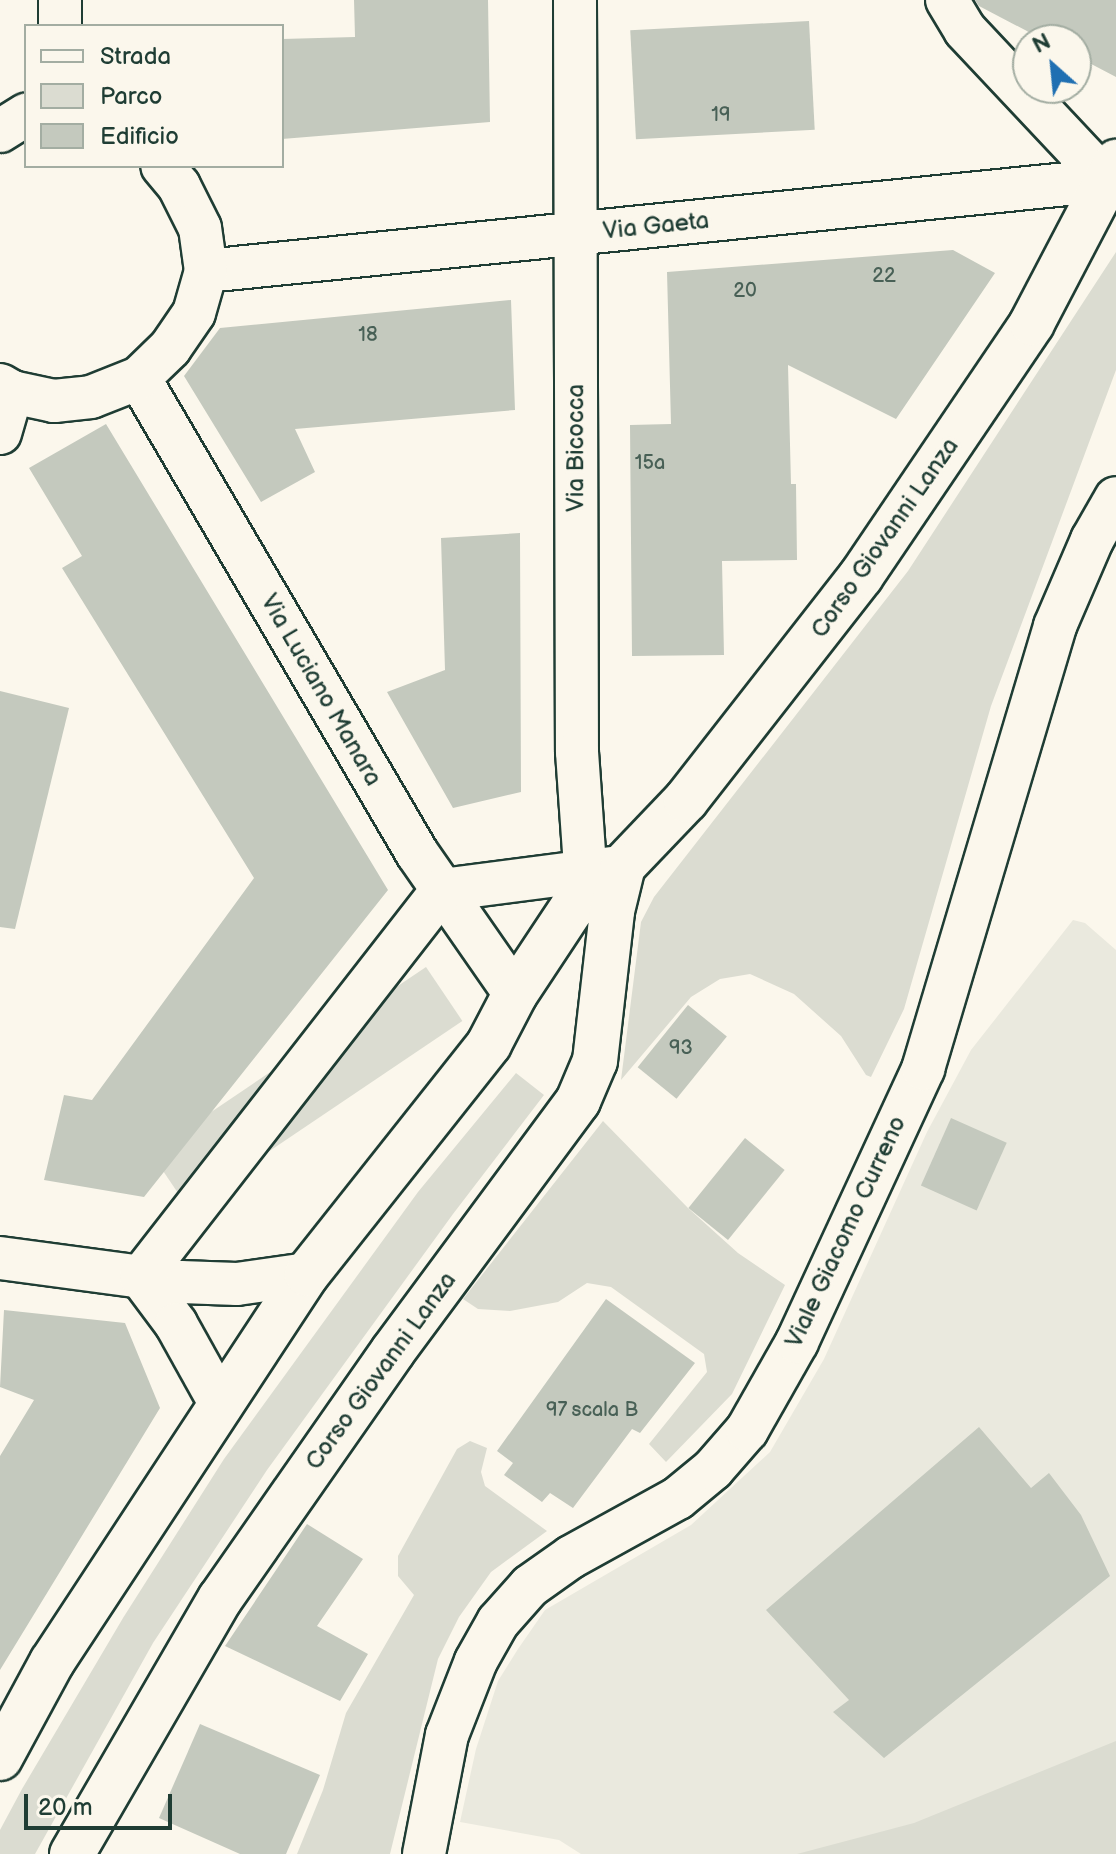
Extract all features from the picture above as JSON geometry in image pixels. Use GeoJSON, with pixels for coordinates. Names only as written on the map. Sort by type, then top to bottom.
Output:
{"type":"FeatureCollection","features":[{"type":"Feature","properties":{"kind":"street"},"geometry":{"type":"LineString","coordinates":[[60,0],[60,24]]}},
{"type":"Feature","properties":{"kind":"street","name":"Via Bicocca"},"geometry":{"type":"LineString","coordinates":[[575,0],[577,752],[599,878]]}},
{"type":"Feature","properties":{"kind":"street"},"geometry":{"type":"LineString","coordinates":[[947,0],[965,30],[1113,172]]}},
{"type":"Feature","properties":{"kind":"street"},"geometry":{"type":"LineString","coordinates":[[0,131],[24,116]]}},
{"type":"Feature","properties":{"kind":"street"},"geometry":{"type":"LineString","coordinates":[[0,433],[6,388],[54,401],[91,397],[139,378],[170,348],[194,313],[206,271],[200,228],[179,186],[164,168]]}},
{"type":"Feature","properties":{"kind":"street","name":"Via Gaeta"},"geometry":{"type":"LineString","coordinates":[[206,271],[575,234],[1113,172]]}},
{"type":"Feature","properties":{"kind":"street","name":"Corso Giovanni Lanza"},"geometry":{"type":"LineString","coordinates":[[0,1758],[52,1662],[307,1274],[489,1044],[515,994],[572,908],[599,878],[686,800],[852,589],[1032,323],[1113,172]]}},
{"type":"Feature","properties":{"kind":"street","name":"Via Luciano Manara"},"geometry":{"type":"LineString","coordinates":[[139,378],[417,853],[515,994]]}},
{"type":"Feature","properties":{"kind":"street","name":"Viale Giacomo Curreno"},"geometry":{"type":"LineString","coordinates":[[424,1854],[447,1735],[476,1661],[498,1622],[530,1586],[571,1557],[678,1498],[713,1469],[747,1430],[797,1342],[923,1069],[1055,626],[1092,540],[1116,498]]}},
{"type":"Feature","properties":{"kind":"street"},"geometry":{"type":"LineString","coordinates":[[141,1277],[442,890],[599,878]]}},
{"type":"Feature","properties":{"kind":"street","name":"Corso Giovanni Lanza"},"geometry":{"type":"LineString","coordinates":[[72,1854],[220,1599],[393,1351],[578,1101],[595,1061],[612,911],[599,878]]}},
{"type":"Feature","properties":{"kind":"street"},"geometry":{"type":"LineString","coordinates":[[0,1258],[141,1277],[237,1284],[307,1274]]}},
{"type":"Feature","properties":{"kind":"street"},"geometry":{"type":"LineString","coordinates":[[141,1277],[176,1324],[221,1405]]}},
{"type":"Feature","properties":{"kind":"shaded area"},"geometry":{"type":"Polygon","coordinates":[[[1073,920],[1085,923],[1116,950],[1116,1854],[581,1854],[559,1840],[460,1822],[476,1749],[498,1681],[518,1649],[545,1610],[691,1525],[770,1452],[824,1359],[927,1132],[971,1050],[1073,920]]]}},
{"type":"Feature","properties":{"kind":"green space"},"geometry":{"type":"Polygon","coordinates":[[[1116,252],[1116,370],[991,706],[904,1009],[871,1077],[866,1075],[841,1036],[794,994],[750,974],[720,979],[691,997],[621,1080],[641,922],[654,897],[908,571],[1116,252]]]}},
{"type":"Feature","properties":{"kind":"green space"},"geometry":{"type":"Polygon","coordinates":[[[426,967],[462,1021],[187,1207],[151,1153],[426,967]]]}},
{"type":"Feature","properties":{"kind":"green space"},"geometry":{"type":"Polygon","coordinates":[[[516,1073],[544,1095],[453,1214],[267,1470],[153,1643],[35,1854],[0,1854],[0,1830],[22,1789],[123,1618],[224,1459],[418,1192],[516,1073]]]}},
{"type":"Feature","properties":{"kind":"green space"},"geometry":{"type":"Polygon","coordinates":[[[603,1121],[688,1208],[738,1253],[785,1285],[732,1394],[666,1462],[649,1444],[707,1372],[704,1354],[611,1287],[587,1283],[558,1302],[510,1311],[478,1309],[463,1299],[603,1121]]]}},
{"type":"Feature","properties":{"kind":"green space"},"geometry":{"type":"Polygon","coordinates":[[[470,1441],[487,1448],[481,1472],[485,1486],[547,1531],[491,1572],[459,1617],[438,1659],[390,1854],[297,1854],[323,1790],[346,1713],[414,1595],[398,1576],[398,1556],[457,1449],[470,1441]]]}},
{"type":"Feature","properties":{"kind":"green space"},"geometry":{"type":"Polygon","coordinates":[[[1116,1741],[1116,1854],[797,1854],[914,1823],[1116,1741]]]}},
{"type":"Feature","properties":{"kind":"building"},"geometry":{"type":"Polygon","coordinates":[[[354,0],[488,0],[490,122],[284,139],[284,39],[355,37],[354,0]]]}},
{"type":"Feature","properties":{"kind":"building"},"geometry":{"type":"Polygon","coordinates":[[[975,0],[1116,0],[1116,77],[1092,64],[1092,24],[1013,24],[979,6],[975,0]]]}},
{"type":"Feature","properties":{"kind":"building"},"geometry":{"type":"Polygon","coordinates":[[[809,21],[815,130],[636,139],[630,30],[809,21]]]}},
{"type":"Feature","properties":{"kind":"building"},"geometry":{"type":"Polygon","coordinates":[[[953,250],[995,273],[896,419],[788,365],[791,484],[796,484],[797,560],[722,561],[724,655],[632,656],[630,425],[671,424],[667,272],[953,250]]]}},
{"type":"Feature","properties":{"kind":"building"},"geometry":{"type":"Polygon","coordinates":[[[511,300],[515,410],[295,429],[315,472],[261,502],[184,376],[220,328],[511,300]]]}},
{"type":"Feature","properties":{"kind":"building"},"geometry":{"type":"Polygon","coordinates":[[[106,424],[388,890],[144,1197],[44,1180],[64,1095],[92,1100],[254,878],[62,568],[82,556],[29,468],[106,424]]]}},
{"type":"Feature","properties":{"kind":"building"},"geometry":{"type":"Polygon","coordinates":[[[520,533],[521,792],[453,808],[387,692],[445,670],[441,538],[520,533]]]}},
{"type":"Feature","properties":{"kind":"building"},"geometry":{"type":"Polygon","coordinates":[[[0,691],[69,708],[15,929],[0,927],[0,691]]]}},
{"type":"Feature","properties":{"kind":"building"},"geometry":{"type":"Polygon","coordinates":[[[688,1005],[727,1036],[677,1099],[638,1067],[688,1005]]]}},
{"type":"Feature","properties":{"kind":"building"},"geometry":{"type":"Polygon","coordinates":[[[951,1118],[1007,1143],[977,1210],[921,1186],[951,1118]]]}},
{"type":"Feature","properties":{"kind":"building"},"geometry":{"type":"Polygon","coordinates":[[[745,1138],[785,1170],[728,1240],[688,1208],[745,1138]]]}},
{"type":"Feature","properties":{"kind":"building"},"geometry":{"type":"Polygon","coordinates":[[[606,1299],[695,1363],[640,1433],[632,1429],[573,1508],[550,1493],[542,1502],[504,1475],[513,1463],[497,1451],[606,1299]]]}},
{"type":"Feature","properties":{"kind":"building"},"geometry":{"type":"Polygon","coordinates":[[[4,1310],[125,1323],[160,1408],[0,1670],[0,1456],[34,1400],[0,1387],[4,1310]]]}},
{"type":"Feature","properties":{"kind":"building"},"geometry":{"type":"Polygon","coordinates":[[[979,1427],[1031,1488],[1049,1473],[1081,1515],[1110,1576],[884,1758],[833,1712],[849,1700],[766,1610],[979,1427]]]}},
{"type":"Feature","properties":{"kind":"building"},"geometry":{"type":"Polygon","coordinates":[[[307,1524],[363,1559],[317,1626],[368,1654],[340,1701],[225,1646],[307,1524]]]}},
{"type":"Feature","properties":{"kind":"building"},"geometry":{"type":"Polygon","coordinates":[[[200,1724],[320,1775],[286,1854],[240,1854],[159,1818],[200,1724]]]}}]}
